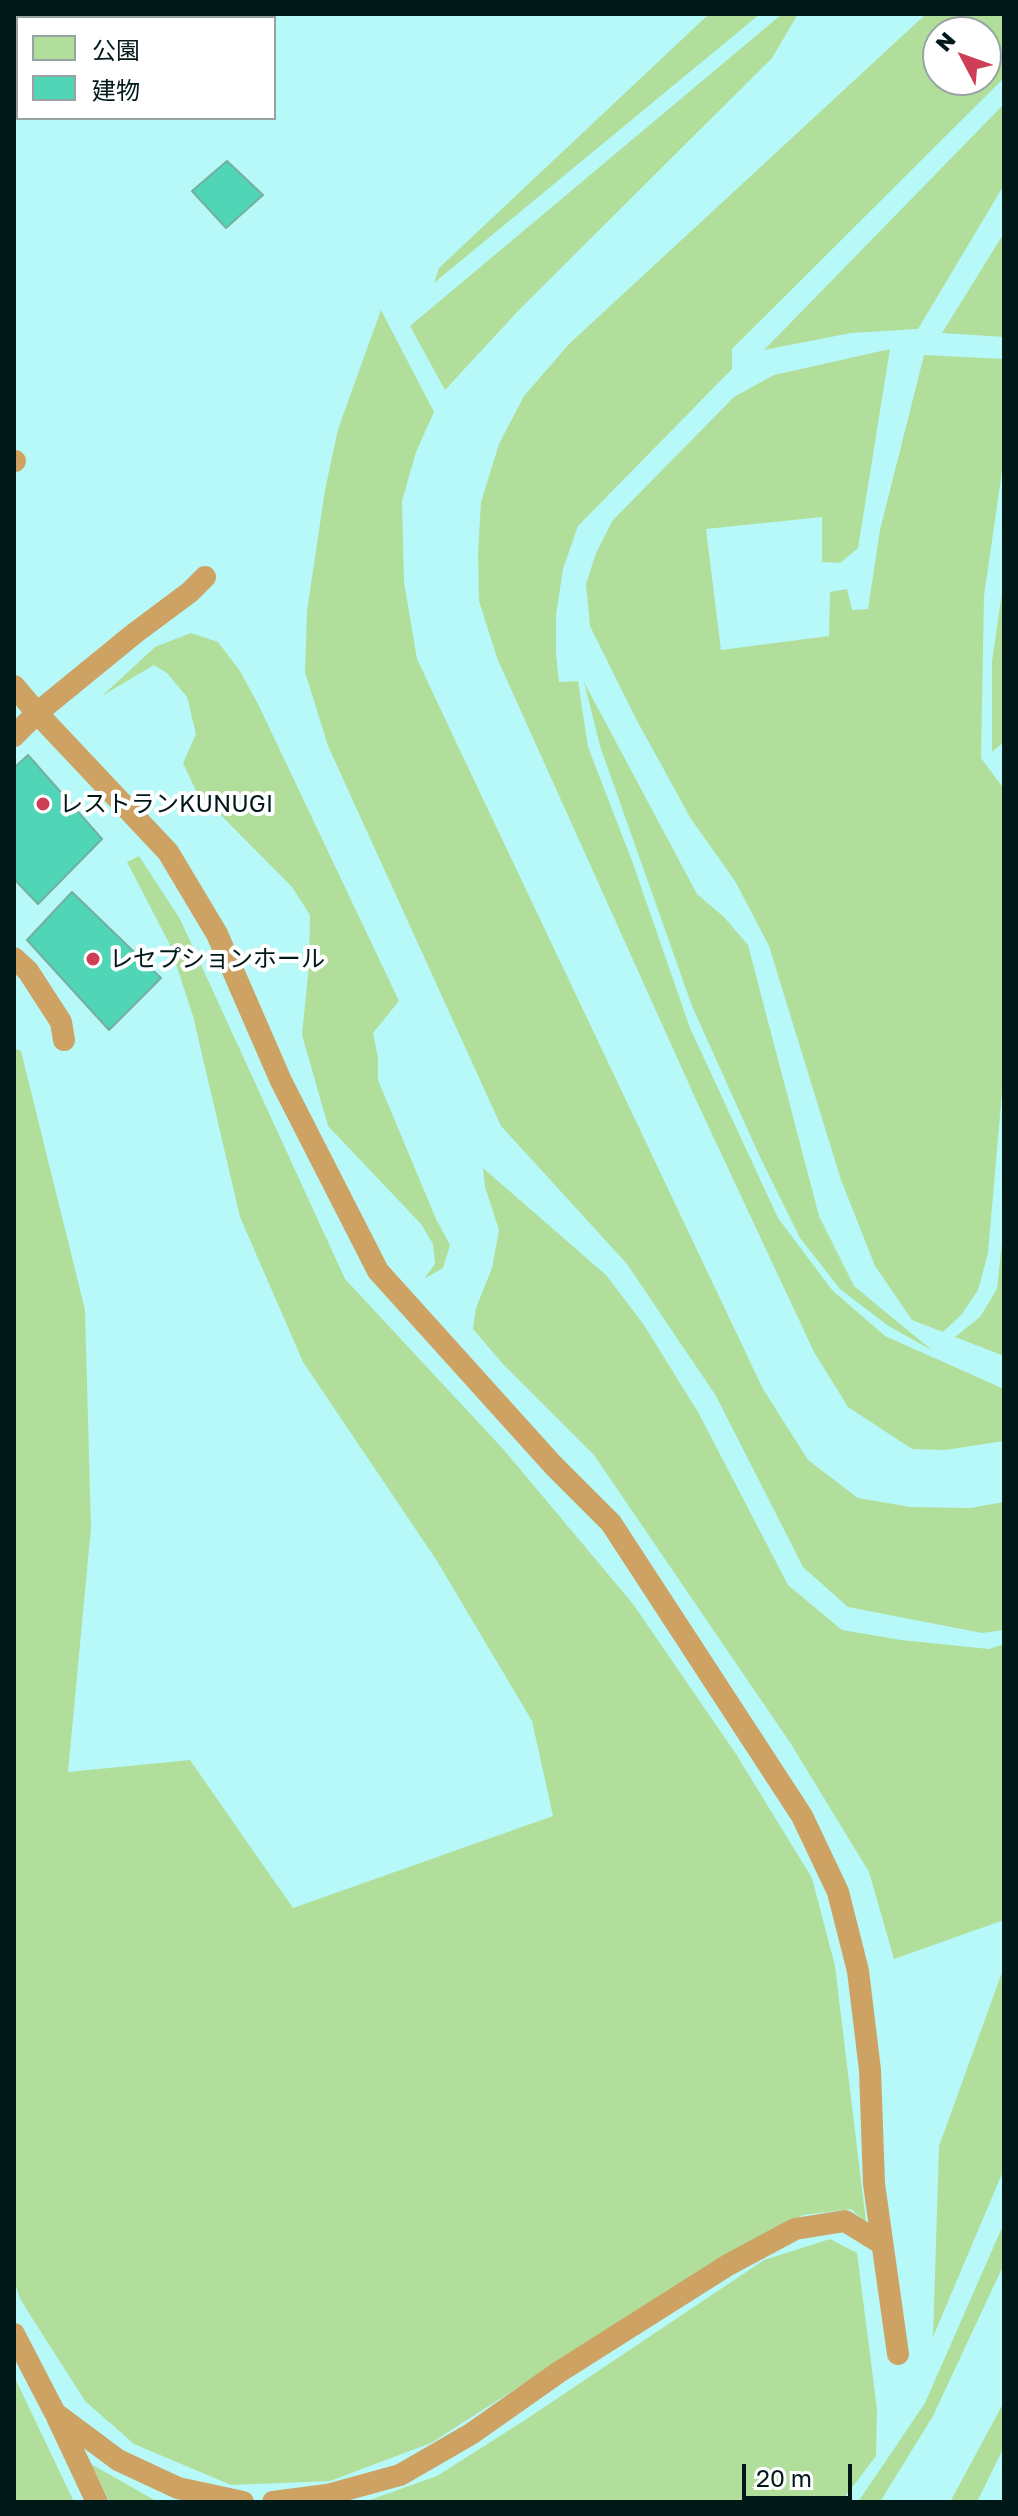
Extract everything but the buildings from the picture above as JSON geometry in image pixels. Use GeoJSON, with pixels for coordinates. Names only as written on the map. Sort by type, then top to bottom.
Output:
{"type":"FeatureCollection","features":[{"type":"Feature","properties":{"kind":"lane"},"geometry":{"type":"LineString","coordinates":[[14,736],[37,713],[205,577]]}},
{"type":"Feature","properties":{"kind":"lane"},"geometry":{"type":"LineString","coordinates":[[14,686],[168,852],[217,934],[281,1081],[378,1271],[553,1465],[611,1523],[802,1816],[838,1892],[858,1971],[870,2070],[874,2184],[898,2354]]}},
{"type":"Feature","properties":{"kind":"lane"},"geometry":{"type":"LineString","coordinates":[[14,958],[28,971],[61,1022],[64,1040]]}},
{"type":"Feature","properties":{"kind":"lane"},"geometry":{"type":"LineString","coordinates":[[273,2502],[327,2495],[400,2475],[471,2434],[559,2372],[728,2265],[795,2229],[845,2221],[882,2244]]}},
{"type":"Feature","properties":{"kind":"lane"},"geometry":{"type":"LineString","coordinates":[[14,2334],[97,2502]]}},
{"type":"Feature","properties":{"kind":"lane"},"geometry":{"type":"LineString","coordinates":[[55,2413],[118,2460],[178,2488],[243,2502]]}},
{"type":"Feature","properties":{"kind":"green space"},"geometry":{"type":"Polygon","coordinates":[[[709,14],[760,14],[434,283],[439,268],[709,14]]]}},
{"type":"Feature","properties":{"kind":"green space"},"geometry":{"type":"Polygon","coordinates":[[[782,14],[798,14],[772,58],[519,310],[445,390],[410,326],[782,14]]]}},
{"type":"Feature","properties":{"kind":"green space"},"geometry":{"type":"Polygon","coordinates":[[[1004,14],[1002,80],[1002,16],[924,16],[1004,14]]]}},
{"type":"Feature","properties":{"kind":"green space"},"geometry":{"type":"Polygon","coordinates":[[[922,18],[922,96],[986,96],[732,349],[732,369],[578,526],[563,569],[556,615],[556,654],[559,682],[578,681],[588,747],[632,861],[690,1028],[778,1218],[832,1290],[885,1336],[1004,1389],[1004,1441],[945,1450],[912,1449],[848,1407],[814,1352],[697,1102],[497,658],[479,601],[481,502],[499,444],[524,396],[569,344],[922,18]]]}},
{"type":"Feature","properties":{"kind":"green space"},"geometry":{"type":"Polygon","coordinates":[[[1004,104],[1004,185],[918,329],[851,333],[764,350],[1004,104]]]}},
{"type":"Feature","properties":{"kind":"green space"},"geometry":{"type":"Polygon","coordinates":[[[1004,233],[1004,337],[942,333],[1004,233]]]}},
{"type":"Feature","properties":{"kind":"green space"},"geometry":{"type":"Polygon","coordinates":[[[381,310],[434,412],[416,452],[402,501],[404,582],[417,659],[456,742],[763,1389],[808,1460],[858,1498],[910,1507],[970,1508],[1004,1502],[1004,1630],[982,1633],[848,1607],[803,1567],[716,1396],[627,1264],[501,1126],[328,746],[305,672],[307,611],[325,490],[338,429],[381,310]]]}},
{"type":"Feature","properties":{"kind":"green space"},"geometry":{"type":"Polygon","coordinates":[[[890,349],[858,548],[840,563],[822,562],[822,517],[706,529],[721,650],[829,636],[830,592],[847,589],[852,610],[868,609],[880,530],[924,355],[1004,359],[1004,457],[984,596],[981,758],[1004,789],[1004,1069],[988,1253],[978,1290],[962,1314],[943,1332],[912,1320],[875,1266],[841,1180],[769,946],[735,881],[691,819],[635,717],[590,626],[586,584],[596,553],[613,520],[734,397],[774,375],[890,349]]]}},
{"type":"Feature","properties":{"kind":"green space"},"geometry":{"type":"Polygon","coordinates":[[[1004,579],[1004,742],[992,752],[992,661],[1004,579]]]}},
{"type":"Feature","properties":{"kind":"green space"},"geometry":{"type":"Polygon","coordinates":[[[191,633],[218,642],[240,671],[399,1001],[373,1033],[378,1080],[436,1219],[450,1245],[443,1268],[424,1279],[435,1264],[433,1244],[421,1224],[328,1126],[302,1035],[310,915],[292,887],[195,789],[183,763],[196,734],[187,697],[167,673],[154,665],[102,696],[155,647],[191,633]]]}},
{"type":"Feature","properties":{"kind":"green space"},"geometry":{"type":"Polygon","coordinates":[[[584,682],[697,894],[724,917],[748,945],[819,1216],[854,1286],[933,1351],[887,1325],[840,1289],[800,1238],[692,1006],[600,746],[584,682]]]}},
{"type":"Feature","properties":{"kind":"green space"},"geometry":{"type":"Polygon","coordinates":[[[139,856],[180,919],[345,1279],[504,1450],[633,1604],[736,1754],[812,1878],[835,1966],[866,2222],[851,2209],[803,2215],[712,2263],[431,2443],[330,2481],[231,2485],[134,2444],[85,2401],[20,2299],[14,2280],[14,1048],[21,1051],[85,1310],[91,1528],[68,1772],[190,1760],[293,1908],[553,1816],[532,1721],[437,1561],[303,1362],[240,1217],[193,1016],[169,943],[127,862],[139,856]]]}},
{"type":"Feature","properties":{"kind":"green space"},"geometry":{"type":"Polygon","coordinates":[[[483,1168],[606,1275],[644,1325],[698,1412],[788,1585],[842,1630],[989,1649],[1004,1644],[1004,1920],[894,1959],[869,1872],[791,1744],[594,1455],[502,1363],[473,1329],[476,1308],[492,1268],[499,1230],[485,1187],[483,1168]]]}},
{"type":"Feature","properties":{"kind":"green space"},"geometry":{"type":"Polygon","coordinates":[[[1004,1224],[1004,1356],[955,1337],[980,1317],[997,1289],[1004,1224]]]}},
{"type":"Feature","properties":{"kind":"green space"},"geometry":{"type":"Polygon","coordinates":[[[1004,1967],[1004,2169],[933,2337],[939,2146],[1004,1967]]]}},
{"type":"Feature","properties":{"kind":"green space"},"geometry":{"type":"Polygon","coordinates":[[[1004,2223],[1004,2264],[933,2416],[880,2502],[858,2502],[925,2403],[1004,2223]]]}},
{"type":"Feature","properties":{"kind":"green space"},"geometry":{"type":"Polygon","coordinates":[[[830,2239],[857,2253],[877,2409],[876,2456],[841,2502],[364,2502],[437,2476],[764,2260],[830,2239]]]}},
{"type":"Feature","properties":{"kind":"green space"},"geometry":{"type":"Polygon","coordinates":[[[14,2376],[74,2502],[14,2502],[14,2376]]]}},
{"type":"Feature","properties":{"kind":"green space"},"geometry":{"type":"Polygon","coordinates":[[[1004,2402],[1004,2447],[977,2502],[950,2502],[1004,2402]]]}},
{"type":"Feature","properties":{"kind":"green space"},"geometry":{"type":"Polygon","coordinates":[[[91,2464],[158,2502],[110,2502],[91,2464]]]}},
{"type":"Feature","properties":{"kind":"place","name":"レストランKUNUGI"},"geometry":{"type":"Point","coordinates":[43,804]}},
{"type":"Feature","properties":{"kind":"place","name":"レセプションホール"},"geometry":{"type":"Point","coordinates":[93,959]}}]}
